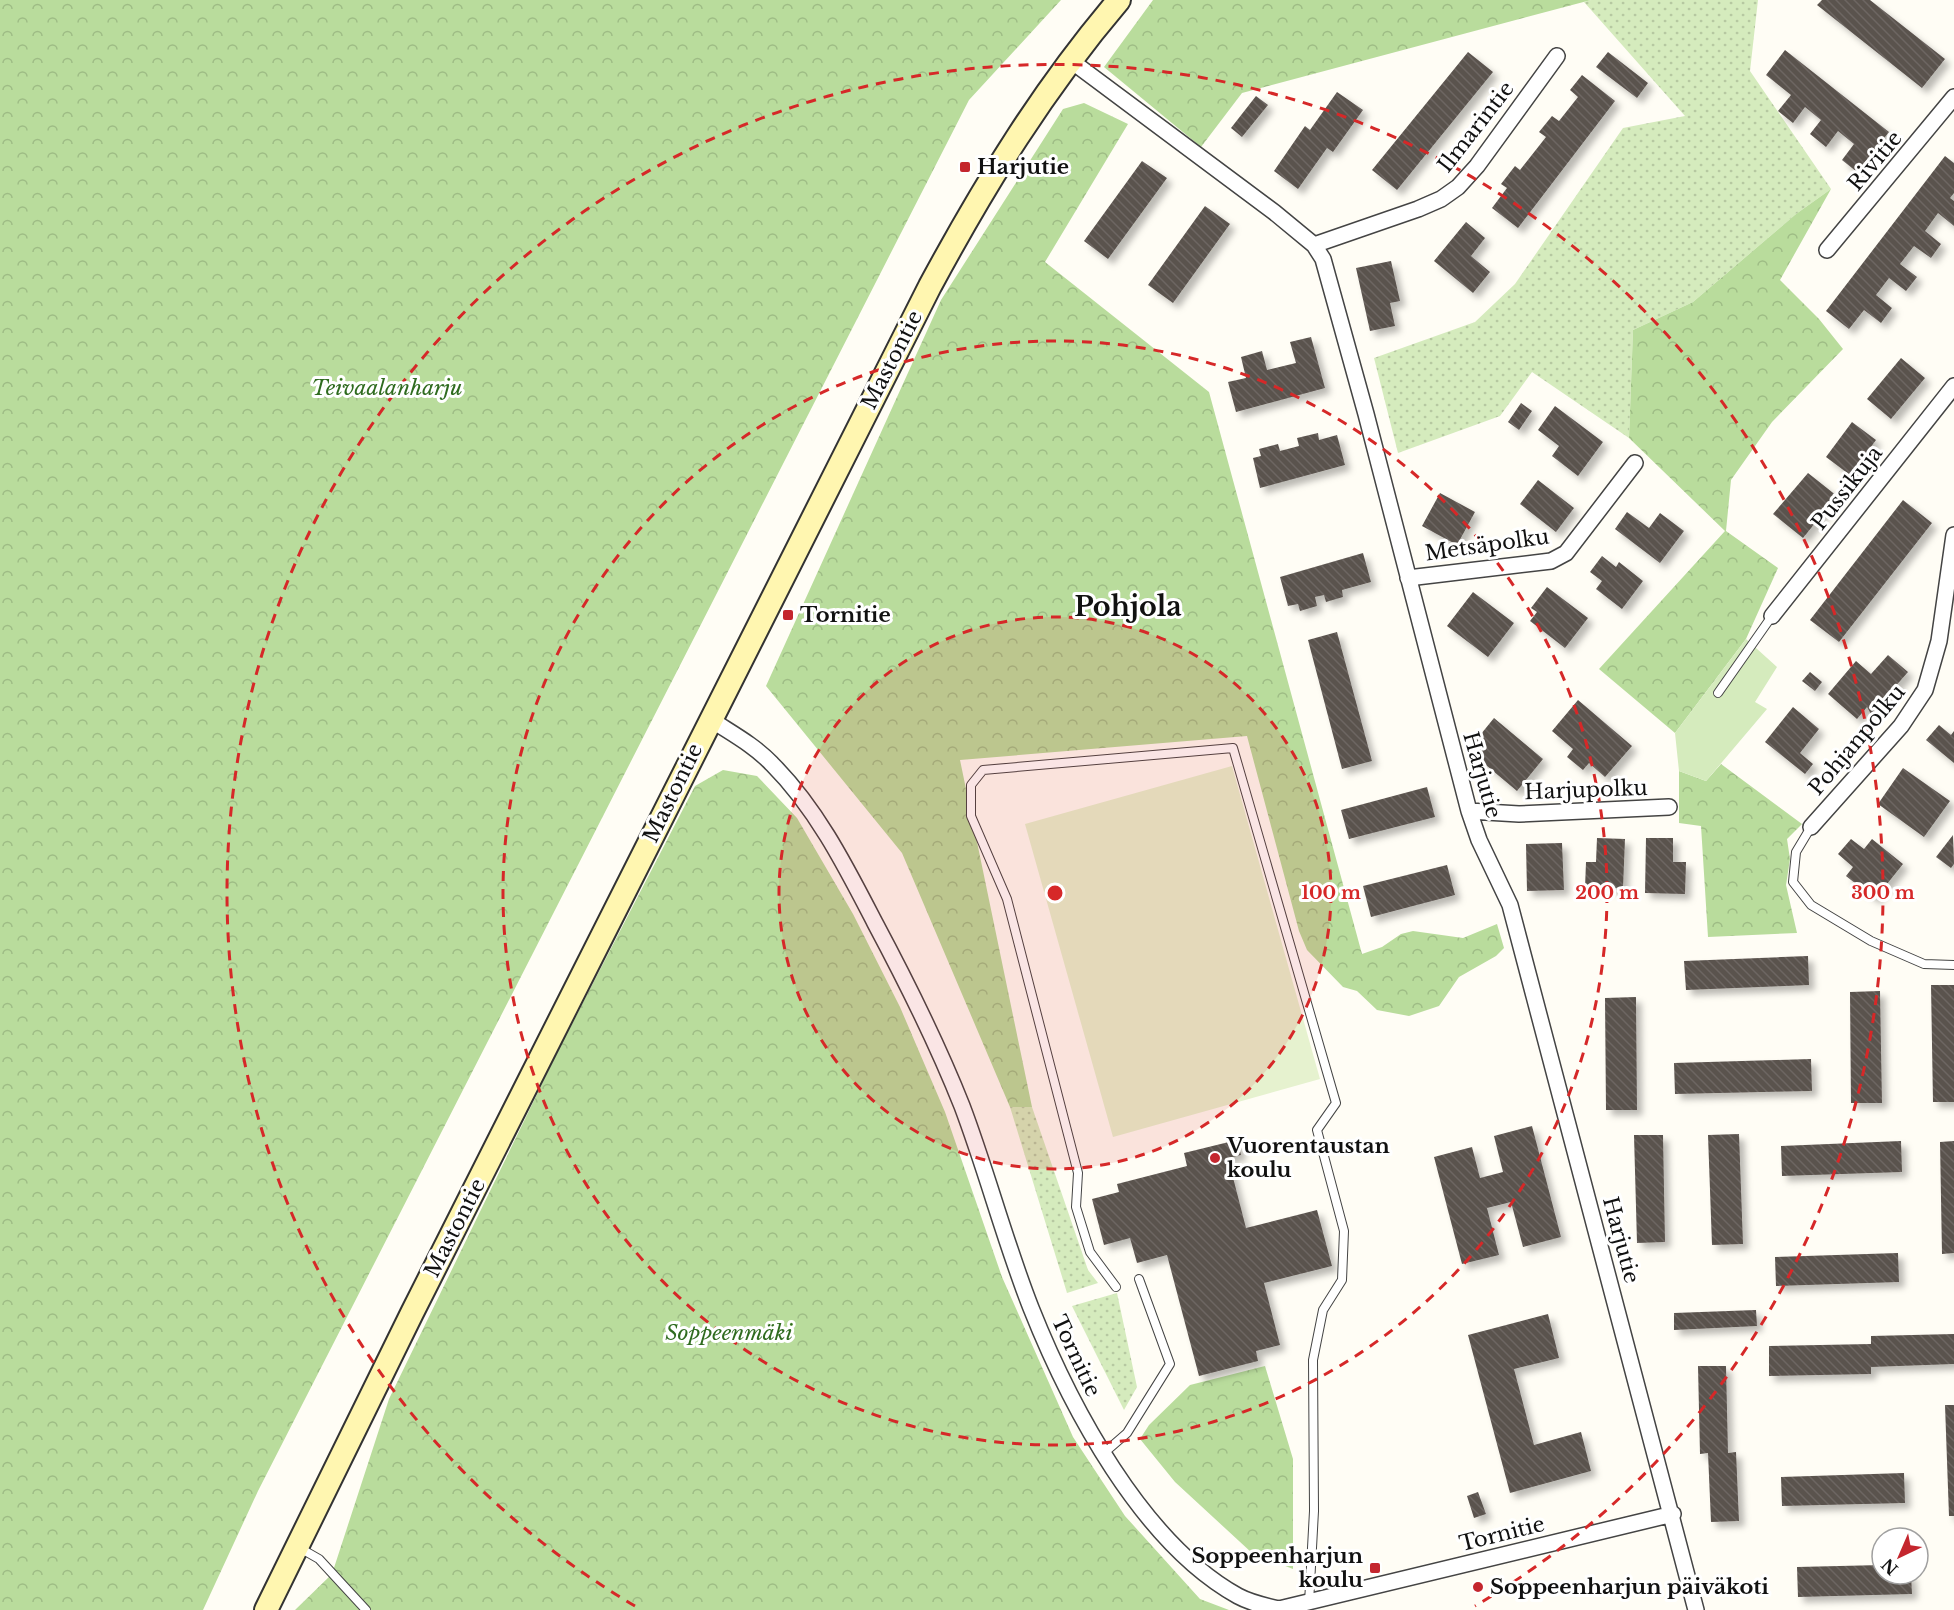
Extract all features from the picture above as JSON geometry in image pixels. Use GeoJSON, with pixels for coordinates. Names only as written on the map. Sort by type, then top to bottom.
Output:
{"type":"FeatureCollection","features":[{"type":"Feature","properties":{"kind":"main road","name":"Mastontie"},"geometry":{"type":"LineString","coordinates":[[266,1610],[900,344],[970,213],[1009,148],[1070,60],[1119,0]]}},
{"type":"Feature","properties":{"kind":"street","name":"Ilmarintie"},"geometry":{"type":"LineString","coordinates":[[1314,244],[1418,209],[1441,199],[1458,187],[1489,150],[1557,56]]}},
{"type":"Feature","properties":{"kind":"street","name":"Harjutie"},"geometry":{"type":"LineString","coordinates":[[1070,60],[1314,244],[1323,259],[1334,293],[1469,810],[1479,840],[1510,905],[1673,1514],[1696,1610]]}},
{"type":"Feature","properties":{"kind":"street","name":"Rivitie"},"geometry":{"type":"LineString","coordinates":[[1827,250],[1954,97]]}},
{"type":"Feature","properties":{"kind":"street","name":"Pussikuja"},"geometry":{"type":"LineString","coordinates":[[1772,616],[1954,386]]}},
{"type":"Feature","properties":{"kind":"street","name":"Metsäpolku"},"geometry":{"type":"LineString","coordinates":[[1408,578],[1551,561],[1566,553],[1635,463]]}},
{"type":"Feature","properties":{"kind":"street","name":"Pohjanpolku"},"geometry":{"type":"LineString","coordinates":[[1811,827],[1901,726],[1925,690],[1939,641],[1954,535]]}},
{"type":"Feature","properties":{"kind":"street","name":"Tornitie"},"geometry":{"type":"LineString","coordinates":[[710,720],[759,752],[790,783],[812,812],[853,881],[939,1051],[963,1110],[1031,1308],[1069,1392],[1104,1454],[1128,1490],[1167,1537],[1224,1588],[1240,1598],[1279,1609],[1673,1514]]}},
{"type":"Feature","properties":{"kind":"street","name":"Harjupolku"},"geometry":{"type":"LineString","coordinates":[[1469,810],[1519,814],[1669,807]]}},
{"type":"Feature","properties":{"kind":"lane"},"geometry":{"type":"LineString","coordinates":[[1718,693],[1772,616]]}},
{"type":"Feature","properties":{"kind":"lane"},"geometry":{"type":"LineString","coordinates":[[1116,1287],[1090,1252],[1076,1207],[1078,1173],[1007,899],[971,816],[971,785],[983,770],[1233,748],[1336,1103],[1317,1130],[1344,1231],[1342,1280],[1323,1310],[1313,1360],[1314,1511],[1309,1603]]}},
{"type":"Feature","properties":{"kind":"lane"},"geometry":{"type":"LineString","coordinates":[[1811,827],[1796,852],[1794,882],[1811,905],[1871,942],[1924,964],[1954,965]]}},
{"type":"Feature","properties":{"kind":"lane"},"geometry":{"type":"LineString","coordinates":[[1104,1454],[1127,1433],[1170,1364],[1139,1279]]}},
{"type":"Feature","properties":{"kind":"lane"},"geometry":{"type":"LineString","coordinates":[[297,1546],[319,1559],[366,1610]]}},
{"type":"Feature","properties":{"kind":"green space","name":"Teivaalanharju"},"geometry":{"type":"Polygon","coordinates":[[[0,0],[1061,0],[969,100],[258,1491],[203,1610],[0,1610],[0,0]]]}},
{"type":"Feature","properties":{"kind":"green space"},"geometry":{"type":"Polygon","coordinates":[[[1153,0],[1591,0],[1242,93],[1201,147],[1104,67],[1153,0]]]}},
{"type":"Feature","properties":{"kind":"green space"},"geometry":{"type":"Polygon","coordinates":[[[1591,0],[1758,0],[1750,71],[1831,189],[1796,214],[1693,302],[1633,330],[1629,438],[1532,372],[1500,416],[1398,453],[1374,358],[1475,322],[1515,284],[1623,128],[1685,116],[1584,2],[1591,0]]]}},
{"type":"Feature","properties":{"kind":"green space"},"geometry":{"type":"Polygon","coordinates":[[[1084,103],[1128,124],[1045,262],[1209,392],[1362,954],[1382,947],[1401,934],[1413,931],[1463,938],[1497,924],[1504,948],[1496,956],[1459,977],[1439,1006],[1409,1016],[1377,1010],[1357,991],[1343,987],[1307,950],[1299,931],[1247,736],[960,760],[1032,1107],[1010,1107],[902,853],[766,686],[941,300],[1063,109],[1084,103]]]}},
{"type":"Feature","properties":{"kind":"green space"},"geometry":{"type":"Polygon","coordinates":[[[1831,189],[1780,280],[1819,319],[1843,349],[1772,422],[1731,480],[1726,531],[1778,568],[1746,639],[1675,733],[1599,669],[1725,531],[1629,438],[1633,330],[1693,302],[1796,214],[1831,189]]]}},
{"type":"Feature","properties":{"kind":"green space"},"geometry":{"type":"Polygon","coordinates":[[[1746,639],[1777,667],[1755,702],[1767,709],[1706,781],[1679,771],[1675,733],[1746,639]]]}},
{"type":"Feature","properties":{"kind":"green space"},"geometry":{"type":"Polygon","coordinates":[[[1721,764],[1802,824],[1787,839],[1790,859],[1786,885],[1797,933],[1708,937],[1701,826],[1679,823],[1679,771],[1706,781],[1721,764]]]}},
{"type":"Feature","properties":{"kind":"green space"},"geometry":{"type":"Polygon","coordinates":[[[1232,766],[1320,1079],[1113,1137],[1025,824],[1232,766]]]}},
{"type":"Feature","properties":{"kind":"green space","name":"Soppeenmäki"},"geometry":{"type":"Polygon","coordinates":[[[723,770],[757,776],[797,818],[853,914],[900,1007],[945,1112],[1002,1277],[1073,1437],[1125,1516],[1200,1599],[1229,1610],[295,1610],[332,1574],[389,1399],[560,1047],[695,786],[723,770]]]}},
{"type":"Feature","properties":{"kind":"green space"},"geometry":{"type":"Polygon","coordinates":[[[1010,1107],[1032,1107],[1088,1270],[1098,1283],[1067,1293],[1010,1107]]]}},
{"type":"Feature","properties":{"kind":"green space"},"geometry":{"type":"Polygon","coordinates":[[[1117,1293],[1137,1387],[1124,1410],[1072,1306],[1117,1293]]]}},
{"type":"Feature","properties":{"kind":"green space"},"geometry":{"type":"Polygon","coordinates":[[[1265,1366],[1293,1459],[1293,1569],[1252,1553],[1175,1482],[1140,1439],[1149,1425],[1190,1385],[1265,1366]]]}},
{"type":"Feature","properties":{"kind":"building"},"geometry":{"type":"Polygon","coordinates":[[[1822,0],[1870,0],[1945,59],[1922,88],[1817,5],[1822,0]]]}},
{"type":"Feature","properties":{"kind":"building"},"geometry":{"type":"Polygon","coordinates":[[[1785,50],[1889,132],[1857,172],[1842,160],[1854,144],[1838,131],[1826,147],[1810,134],[1821,120],[1805,107],[1793,123],[1778,111],[1791,95],[1766,75],[1785,50]]]}},
{"type":"Feature","properties":{"kind":"building"},"geometry":{"type":"Polygon","coordinates":[[[1468,52],[1493,72],[1397,190],[1372,170],[1468,52]]]}},
{"type":"Feature","properties":{"kind":"building"},"geometry":{"type":"Polygon","coordinates":[[[1608,52],[1648,83],[1637,98],[1596,67],[1608,52]]]}},
{"type":"Feature","properties":{"kind":"building"},"geometry":{"type":"Polygon","coordinates":[[[1582,75],[1615,101],[1518,228],[1492,208],[1507,188],[1501,184],[1515,166],[1520,170],[1546,137],[1539,132],[1552,116],[1559,121],[1578,97],[1570,90],[1582,75]]]}},
{"type":"Feature","properties":{"kind":"building"},"geometry":{"type":"Polygon","coordinates":[[[1337,92],[1363,110],[1333,152],[1327,148],[1298,189],[1274,171],[1305,126],[1310,130],[1337,92]]]}},
{"type":"Feature","properties":{"kind":"building"},"geometry":{"type":"Polygon","coordinates":[[[1256,96],[1268,105],[1242,137],[1231,128],[1256,96]]]}},
{"type":"Feature","properties":{"kind":"building"},"geometry":{"type":"Polygon","coordinates":[[[1945,156],[1954,163],[1954,193],[1950,198],[1954,201],[1954,226],[1938,213],[1925,231],[1941,244],[1931,258],[1914,246],[1900,264],[1917,277],[1906,291],[1889,278],[1876,295],[1892,308],[1881,323],[1864,310],[1849,329],[1826,311],[1945,156]]]}},
{"type":"Feature","properties":{"kind":"building"},"geometry":{"type":"Polygon","coordinates":[[[1142,161],[1167,178],[1108,259],[1084,241],[1142,161]]]}},
{"type":"Feature","properties":{"kind":"building"},"geometry":{"type":"Polygon","coordinates":[[[1205,206],[1230,224],[1173,303],[1148,285],[1205,206]]]}},
{"type":"Feature","properties":{"kind":"building"},"geometry":{"type":"Polygon","coordinates":[[[1466,222],[1485,238],[1471,256],[1490,272],[1473,293],[1434,261],[1466,222]]]}},
{"type":"Feature","properties":{"kind":"building"},"geometry":{"type":"Polygon","coordinates":[[[1391,261],[1400,301],[1390,303],[1395,326],[1370,331],[1356,268],[1391,261]]]}},
{"type":"Feature","properties":{"kind":"building"},"geometry":{"type":"Polygon","coordinates":[[[1311,337],[1325,388],[1236,412],[1228,382],[1246,378],[1241,357],[1262,351],[1267,370],[1296,363],[1290,342],[1311,337]]]}},
{"type":"Feature","properties":{"kind":"building"},"geometry":{"type":"Polygon","coordinates":[[[1901,358],[1925,378],[1891,419],[1867,399],[1901,358]]]}},
{"type":"Feature","properties":{"kind":"building"},"geometry":{"type":"Polygon","coordinates":[[[1521,403],[1532,411],[1519,430],[1508,422],[1521,403]]]}},
{"type":"Feature","properties":{"kind":"building"},"geometry":{"type":"Polygon","coordinates":[[[1555,406],[1603,442],[1578,476],[1552,456],[1559,446],[1538,430],[1555,406]]]}},
{"type":"Feature","properties":{"kind":"building"},"geometry":{"type":"Polygon","coordinates":[[[1852,422],[1876,440],[1850,475],[1826,457],[1852,422]]]}},
{"type":"Feature","properties":{"kind":"building"},"geometry":{"type":"Polygon","coordinates":[[[1318,433],[1319,440],[1337,435],[1345,465],[1260,488],[1253,458],[1261,456],[1259,449],[1278,444],[1280,451],[1299,446],[1297,438],[1318,433]]]}},
{"type":"Feature","properties":{"kind":"building"},"geometry":{"type":"Polygon","coordinates":[[[1808,473],[1837,496],[1803,538],[1773,514],[1808,473]]]}},
{"type":"Feature","properties":{"kind":"building"},"geometry":{"type":"Polygon","coordinates":[[[1538,480],[1574,508],[1556,532],[1520,504],[1538,480]]]}},
{"type":"Feature","properties":{"kind":"building"},"geometry":{"type":"Polygon","coordinates":[[[1440,493],[1475,512],[1457,545],[1422,526],[1440,493]]]}},
{"type":"Feature","properties":{"kind":"building"},"geometry":{"type":"Polygon","coordinates":[[[1903,500],[1932,523],[1839,642],[1810,620],[1903,500]]]}},
{"type":"Feature","properties":{"kind":"building"},"geometry":{"type":"Polygon","coordinates":[[[1627,512],[1649,528],[1660,513],[1684,531],[1660,563],[1615,529],[1627,512]]]}},
{"type":"Feature","properties":{"kind":"building"},"geometry":{"type":"Polygon","coordinates":[[[1363,553],[1371,582],[1342,590],[1343,597],[1326,602],[1324,595],[1315,597],[1317,606],[1300,611],[1298,604],[1288,606],[1280,577],[1363,553]]]}},
{"type":"Feature","properties":{"kind":"building"},"geometry":{"type":"Polygon","coordinates":[[[1602,556],[1616,567],[1619,562],[1643,581],[1622,609],[1596,589],[1602,581],[1590,572],[1602,556]]]}},
{"type":"Feature","properties":{"kind":"building"},"geometry":{"type":"Polygon","coordinates":[[[1547,587],[1588,618],[1565,648],[1530,621],[1537,612],[1531,608],[1547,587]]]}},
{"type":"Feature","properties":{"kind":"building"},"geometry":{"type":"Polygon","coordinates":[[[1473,592],[1514,623],[1488,657],[1447,626],[1473,592]]]}},
{"type":"Feature","properties":{"kind":"building"},"geometry":{"type":"Polygon","coordinates":[[[1337,632],[1372,761],[1342,769],[1308,640],[1337,632]]]}},
{"type":"Feature","properties":{"kind":"building"},"geometry":{"type":"Polygon","coordinates":[[[1888,655],[1908,672],[1871,714],[1867,707],[1857,719],[1828,694],[1856,661],[1871,674],[1888,655]]]}},
{"type":"Feature","properties":{"kind":"building"},"geometry":{"type":"Polygon","coordinates":[[[1810,672],[1822,682],[1815,691],[1802,681],[1810,672]]]}},
{"type":"Feature","properties":{"kind":"building"},"geometry":{"type":"Polygon","coordinates":[[[1578,700],[1632,746],[1605,777],[1589,763],[1583,770],[1567,757],[1573,749],[1552,731],[1578,700]]]}},
{"type":"Feature","properties":{"kind":"building"},"geometry":{"type":"Polygon","coordinates":[[[1793,707],[1819,729],[1800,753],[1813,764],[1805,774],[1765,742],[1793,707]]]}},
{"type":"Feature","properties":{"kind":"building"},"geometry":{"type":"Polygon","coordinates":[[[1494,718],[1543,759],[1517,791],[1468,750],[1494,718]]]}},
{"type":"Feature","properties":{"kind":"building"},"geometry":{"type":"Polygon","coordinates":[[[1939,725],[1951,735],[1954,731],[1954,763],[1926,740],[1939,725]]]}},
{"type":"Feature","properties":{"kind":"building"},"geometry":{"type":"Polygon","coordinates":[[[1903,768],[1950,801],[1924,837],[1878,804],[1903,768]]]}},
{"type":"Feature","properties":{"kind":"building"},"geometry":{"type":"Polygon","coordinates":[[[1427,787],[1435,817],[1349,839],[1341,810],[1427,787]]]}},
{"type":"Feature","properties":{"kind":"building"},"geometry":{"type":"Polygon","coordinates":[[[1953,835],[1954,864],[1951,868],[1936,857],[1953,835]]]}},
{"type":"Feature","properties":{"kind":"building"},"geometry":{"type":"Polygon","coordinates":[[[1597,838],[1625,839],[1623,888],[1585,888],[1586,862],[1596,862],[1597,838]]]}},
{"type":"Feature","properties":{"kind":"building"},"geometry":{"type":"Polygon","coordinates":[[[1646,838],[1673,838],[1673,862],[1686,862],[1685,894],[1645,893],[1646,838]]]}},
{"type":"Feature","properties":{"kind":"building"},"geometry":{"type":"Polygon","coordinates":[[[1851,839],[1864,849],[1872,839],[1903,864],[1875,899],[1846,876],[1853,867],[1838,854],[1851,839]]]}},
{"type":"Feature","properties":{"kind":"building"},"geometry":{"type":"Polygon","coordinates":[[[1562,843],[1564,890],[1527,891],[1526,844],[1562,843]]]}},
{"type":"Feature","properties":{"kind":"building"},"geometry":{"type":"Polygon","coordinates":[[[1447,865],[1455,895],[1371,917],[1363,886],[1447,865]]]}},
{"type":"Feature","properties":{"kind":"building"},"geometry":{"type":"Polygon","coordinates":[[[1808,956],[1809,985],[1686,990],[1684,961],[1808,956]]]}},
{"type":"Feature","properties":{"kind":"building"},"geometry":{"type":"Polygon","coordinates":[[[1931,985],[1954,985],[1954,1102],[1933,1102],[1931,985]]]}},
{"type":"Feature","properties":{"kind":"building"},"geometry":{"type":"Polygon","coordinates":[[[1880,991],[1882,1103],[1851,1103],[1850,992],[1880,991]]]}},
{"type":"Feature","properties":{"kind":"building"},"geometry":{"type":"Polygon","coordinates":[[[1636,997],[1637,1110],[1606,1110],[1605,998],[1636,997]]]}},
{"type":"Feature","properties":{"kind":"building"},"geometry":{"type":"Polygon","coordinates":[[[1811,1059],[1812,1091],[1675,1094],[1674,1063],[1811,1059]]]}},
{"type":"Feature","properties":{"kind":"building"},"geometry":{"type":"Polygon","coordinates":[[[1532,1126],[1561,1237],[1523,1247],[1511,1202],[1487,1208],[1499,1255],[1462,1264],[1434,1157],[1472,1147],[1480,1178],[1503,1172],[1494,1136],[1532,1126]]]}},
{"type":"Feature","properties":{"kind":"building"},"geometry":{"type":"Polygon","coordinates":[[[1739,1134],[1743,1244],[1712,1245],[1708,1135],[1739,1134]]]}},
{"type":"Feature","properties":{"kind":"building"},"geometry":{"type":"Polygon","coordinates":[[[1634,1135],[1663,1135],[1665,1242],[1637,1243],[1634,1135]]]}},
{"type":"Feature","properties":{"kind":"building"},"geometry":{"type":"Polygon","coordinates":[[[1237,1140],[1241,1155],[1228,1158],[1246,1228],[1317,1210],[1332,1266],[1264,1283],[1280,1345],[1256,1351],[1258,1361],[1199,1376],[1167,1255],[1137,1263],[1130,1238],[1104,1245],[1092,1199],[1119,1192],[1117,1184],[1187,1166],[1184,1153],[1237,1140]]]}},
{"type":"Feature","properties":{"kind":"building"},"geometry":{"type":"Polygon","coordinates":[[[1901,1141],[1902,1172],[1782,1176],[1781,1146],[1901,1141]]]}},
{"type":"Feature","properties":{"kind":"building"},"geometry":{"type":"Polygon","coordinates":[[[1954,1141],[1954,1253],[1942,1254],[1940,1142],[1954,1141]]]}},
{"type":"Feature","properties":{"kind":"building"},"geometry":{"type":"Polygon","coordinates":[[[1898,1253],[1899,1282],[1776,1286],[1775,1257],[1898,1253]]]}},
{"type":"Feature","properties":{"kind":"building"},"geometry":{"type":"Polygon","coordinates":[[[1756,1310],[1757,1326],[1674,1330],[1674,1313],[1756,1310]]]}},
{"type":"Feature","properties":{"kind":"building"},"geometry":{"type":"Polygon","coordinates":[[[1548,1314],[1559,1358],[1514,1369],[1534,1445],[1581,1432],[1591,1471],[1510,1493],[1468,1335],[1548,1314]]]}},
{"type":"Feature","properties":{"kind":"building"},"geometry":{"type":"Polygon","coordinates":[[[1954,1334],[1954,1364],[1871,1367],[1871,1374],[1769,1376],[1769,1346],[1871,1344],[1871,1336],[1954,1334]]]}},
{"type":"Feature","properties":{"kind":"building"},"geometry":{"type":"Polygon","coordinates":[[[1698,1366],[1726,1366],[1728,1453],[1736,1452],[1739,1521],[1711,1522],[1708,1453],[1700,1454],[1698,1366]]]}},
{"type":"Feature","properties":{"kind":"building"},"geometry":{"type":"Polygon","coordinates":[[[1945,1405],[1954,1405],[1954,1516],[1949,1516],[1945,1405]]]}},
{"type":"Feature","properties":{"kind":"building"},"geometry":{"type":"Polygon","coordinates":[[[1904,1473],[1905,1503],[1782,1506],[1781,1477],[1904,1473]]]}},
{"type":"Feature","properties":{"kind":"building"},"geometry":{"type":"Polygon","coordinates":[[[1478,1492],[1486,1514],[1474,1518],[1467,1496],[1478,1492]]]}},
{"type":"Feature","properties":{"kind":"building"},"geometry":{"type":"Polygon","coordinates":[[[1870,1565],[1870,1586],[1912,1586],[1912,1594],[1798,1597],[1797,1567],[1870,1565]]]}},
{"type":"Feature","properties":{"kind":"place","name":"Harjutie"},"geometry":{"type":"Point","coordinates":[965,167]}},
{"type":"Feature","properties":{"kind":"place","name":"Tornitie"},"geometry":{"type":"Point","coordinates":[788,615]}},
{"type":"Feature","properties":{"kind":"place","name":"Vuorentaustan koulu"},"geometry":{"type":"Point","coordinates":[1215,1158]}},
{"type":"Feature","properties":{"kind":"place","name":"Soppeenharjun koulu"},"geometry":{"type":"Point","coordinates":[1375,1568]}},
{"type":"Feature","properties":{"kind":"place","name":"Soppeenharjun päiväkoti"},"geometry":{"type":"Point","coordinates":[1478,1587]}},
{"type":"Feature","properties":{"kind":"district","name":"Pohjola"},"geometry":{"type":"Point","coordinates":[1128,606]}}]}
